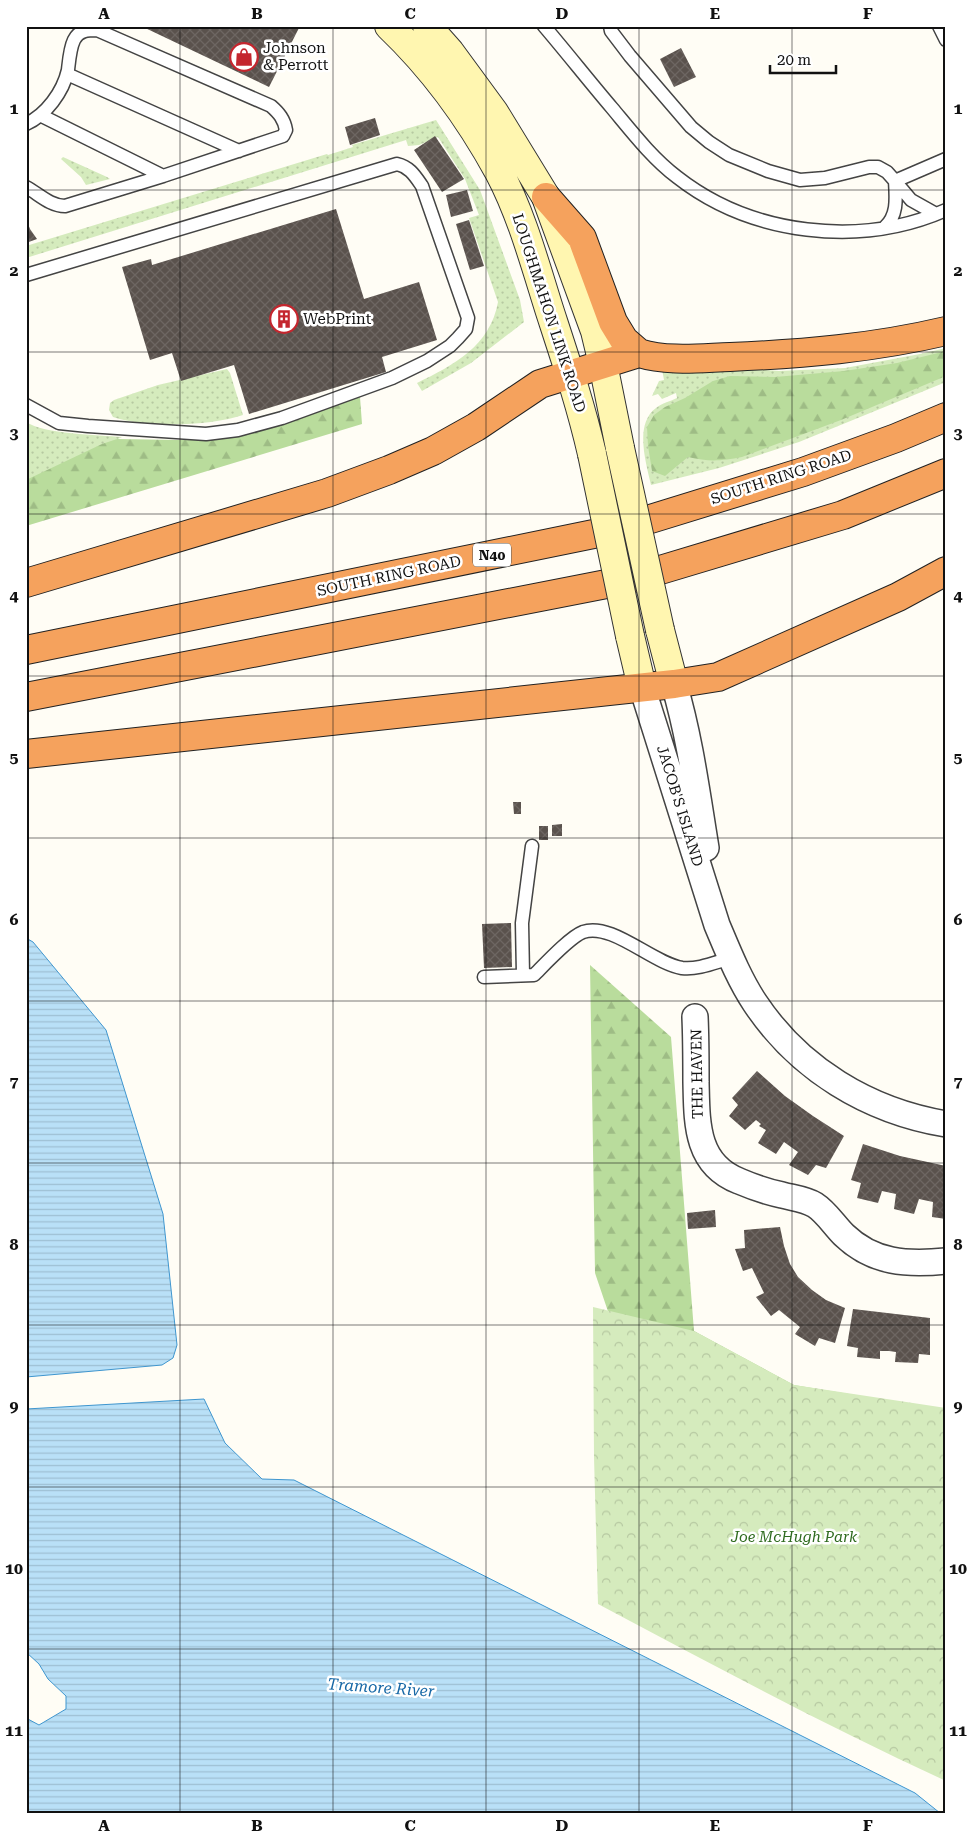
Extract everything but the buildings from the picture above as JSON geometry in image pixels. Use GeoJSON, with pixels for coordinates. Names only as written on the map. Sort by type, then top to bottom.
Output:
{"type":"FeatureCollection","features":[{"type":"Feature","properties":{"kind":"highway"},"geometry":{"type":"LineString","coordinates":[[546,197],[582,238],[613,322],[624,340],[639,353],[654,358],[698,358],[818,352],[866,347],[946,331]]}},
{"type":"Feature","properties":{"kind":"highway"},"geometry":{"type":"LineString","coordinates":[[26,583],[327,493],[389,470],[433,451],[476,427],[531,388],[571,373],[639,353]]}},
{"type":"Feature","properties":{"kind":"highway","name":"SOUTH RING ROAD"},"geometry":{"type":"LineString","coordinates":[[26,650],[618,529],[803,472],[896,438],[946,417]]}},
{"type":"Feature","properties":{"kind":"highway"},"geometry":{"type":"LineString","coordinates":[[26,697],[627,580],[843,515],[946,473]]}},
{"type":"Feature","properties":{"kind":"highway"},"geometry":{"type":"LineString","coordinates":[[26,754],[674,684],[718,677],[898,598],[946,571]]}},
{"type":"Feature","properties":{"kind":"main road","name":"LOUGHMAHON LINK ROAD"},"geometry":{"type":"LineString","coordinates":[[389,26],[452,97],[469,122],[499,173],[533,257],[571,373],[592,454],[642,687]]}},
{"type":"Feature","properties":{"kind":"main road","name":"LOUGHMAHON LINK ROAD"},"geometry":{"type":"LineString","coordinates":[[427,26],[450,52],[494,112],[546,197],[595,331],[604,364],[620,448],[660,630],[674,684]]}},
{"type":"Feature","properties":{"kind":"street","name":"JACOB'S ISLAND"},"geometry":{"type":"LineString","coordinates":[[674,684],[695,773],[717,925]]}},
{"type":"Feature","properties":{"kind":"street","name":"JACOB'S ISLAND"},"geometry":{"type":"LineString","coordinates":[[642,687],[717,925],[731,958],[756,1003],[778,1032],[813,1067],[838,1084],[872,1102],[910,1116],[946,1124]]}},
{"type":"Feature","properties":{"kind":"street","name":"THE HAVEN"},"geometry":{"type":"LineString","coordinates":[[695,1017],[698,1132],[709,1158],[720,1172],[759,1189],[807,1201],[816,1206],[855,1245],[874,1255],[894,1262],[926,1263],[946,1261]]}},
{"type":"Feature","properties":{"kind":"lane"},"geometry":{"type":"LineString","coordinates":[[544,26],[653,155],[695,190],[719,203],[757,219],[797,228],[833,232],[855,232],[886,227],[941,212]]}},
{"type":"Feature","properties":{"kind":"lane"},"geometry":{"type":"LineString","coordinates":[[610,26],[611,31],[630,56],[691,127],[729,155],[768,171],[800,180],[813,180],[869,167],[878,167],[887,172],[911,200],[941,212]]}},
{"type":"Feature","properties":{"kind":"lane"},"geometry":{"type":"LineString","coordinates":[[939,26],[946,40]]}},
{"type":"Feature","properties":{"kind":"lane"},"geometry":{"type":"LineString","coordinates":[[26,124],[40,115],[57,96],[67,74],[74,40],[78,34],[86,30],[97,30],[271,106],[280,114],[285,122],[286,130],[282,136],[239,151],[65,206],[58,206],[49,202],[26,187]]}},
{"type":"Feature","properties":{"kind":"lane"},"geometry":{"type":"LineString","coordinates":[[67,74],[239,151]]}},
{"type":"Feature","properties":{"kind":"lane"},"geometry":{"type":"LineString","coordinates":[[40,115],[164,176]]}},
{"type":"Feature","properties":{"kind":"lane"},"geometry":{"type":"LineString","coordinates":[[895,181],[946,159]]}},
{"type":"Feature","properties":{"kind":"lane"},"geometry":{"type":"LineString","coordinates":[[26,275],[397,164],[404,166],[414,173],[422,186],[468,318],[466,328],[454,342],[419,365],[392,378],[282,418],[238,430],[206,434],[88,426],[59,422],[26,405]]}},
{"type":"Feature","properties":{"kind":"lane"},"geometry":{"type":"LineString","coordinates":[[886,227],[892,220],[894,213],[895,181]]}},
{"type":"Feature","properties":{"kind":"lane"},"geometry":{"type":"LineString","coordinates":[[523,975],[522,923],[532,846]]}},
{"type":"Feature","properties":{"kind":"lane"},"geometry":{"type":"LineString","coordinates":[[484,977],[534,975],[585,931],[600,931],[616,936],[669,965],[684,968],[696,968],[731,958]]}},
{"type":"Feature","properties":{"kind":"green space"},"geometry":{"type":"Polygon","coordinates":[[[436,120],[480,190],[520,300],[524,322],[471,363],[422,391],[417,383],[457,361],[479,342],[494,317],[498,302],[469,218],[479,215],[465,179],[438,137],[419,145],[408,146],[406,140],[26,258],[26,246],[328,155],[353,147],[352,145],[436,120]]]}},
{"type":"Feature","properties":{"kind":"green space"},"geometry":{"type":"Polygon","coordinates":[[[63,157],[110,179],[86,185],[81,177],[61,159],[63,157]]]}},
{"type":"Feature","properties":{"kind":"green space"},"geometry":{"type":"Polygon","coordinates":[[[946,348],[946,382],[799,442],[719,468],[651,485],[643,444],[645,424],[649,415],[656,408],[677,398],[676,393],[662,399],[658,394],[652,396],[659,381],[664,380],[662,369],[735,368],[779,371],[845,368],[946,348]]]}},
{"type":"Feature","properties":{"kind":"green space"},"geometry":{"type":"Polygon","coordinates":[[[946,351],[946,376],[841,420],[742,457],[702,460],[688,457],[665,476],[652,471],[647,427],[654,415],[713,381],[730,376],[775,377],[844,371],[897,363],[946,351]]]}},
{"type":"Feature","properties":{"kind":"green space"},"geometry":{"type":"Polygon","coordinates":[[[227,369],[230,373],[243,415],[230,419],[196,423],[160,424],[126,421],[113,417],[109,410],[110,403],[114,400],[158,385],[227,369]]]}},
{"type":"Feature","properties":{"kind":"green space"},"geometry":{"type":"Polygon","coordinates":[[[360,397],[362,424],[26,526],[26,480],[102,444],[117,439],[178,440],[218,438],[321,410],[360,397]]]}},
{"type":"Feature","properties":{"kind":"green space"},"geometry":{"type":"Polygon","coordinates":[[[26,422],[45,429],[86,435],[122,437],[68,464],[26,481],[26,422]]]}},
{"type":"Feature","properties":{"kind":"green space"},"geometry":{"type":"Polygon","coordinates":[[[590,965],[671,1037],[694,1331],[794,1385],[946,1410],[946,1467],[618,1341],[595,1273],[590,965]]]}},
{"type":"Feature","properties":{"kind":"green space","name":"Joe McHugh Park"},"geometry":{"type":"Polygon","coordinates":[[[593,1307],[694,1331],[794,1385],[946,1408],[946,1781],[814,1717],[598,1604],[594,1457],[593,1307]]]}},
{"type":"Feature","properties":{"kind":"water"},"geometry":{"type":"Polygon","coordinates":[[[26,938],[33,942],[106,1030],[163,1214],[177,1345],[173,1358],[162,1365],[26,1377],[26,938]]]}},
{"type":"Feature","properties":{"kind":"water","name":"Tramore River"},"geometry":{"type":"Polygon","coordinates":[[[204,1399],[225,1443],[262,1479],[294,1480],[915,1793],[940,1813],[26,1813],[26,1718],[39,1725],[66,1709],[66,1696],[48,1679],[39,1664],[26,1652],[26,1409],[204,1399]]]}},
{"type":"Feature","properties":{"kind":"place","name":"Johnson & Perrott"},"geometry":{"type":"Point","coordinates":[244,57]}},
{"type":"Feature","properties":{"kind":"place","name":"WebPrint"},"geometry":{"type":"Point","coordinates":[284,319]}}]}
